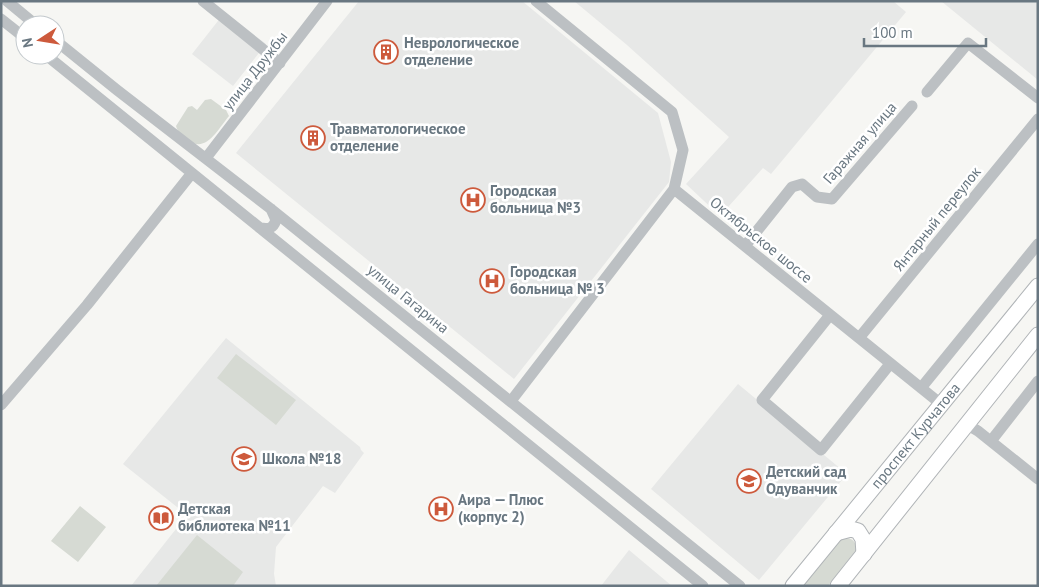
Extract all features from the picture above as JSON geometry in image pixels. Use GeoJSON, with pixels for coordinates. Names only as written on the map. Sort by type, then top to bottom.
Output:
{"type":"FeatureCollection","features":[{"type":"Feature","properties":{"kind":"main road","name":"проспект Курчатова"},"geometry":{"type":"LineString","coordinates":[[793,586],[1038,286]]}},
{"type":"Feature","properties":{"kind":"main road"},"geometry":{"type":"LineString","coordinates":[[838,586],[1038,335]]}},
{"type":"Feature","properties":{"kind":"main road"},"geometry":{"type":"LineString","coordinates":[[836,533],[850,529],[858,531],[863,539],[864,554]]}},
{"type":"Feature","properties":{"kind":"street"},"geometry":{"type":"LineString","coordinates":[[7,1],[24,15]]}},
{"type":"Feature","properties":{"kind":"street"},"geometry":{"type":"LineString","coordinates":[[203,1],[280,63]]}},
{"type":"Feature","properties":{"kind":"street","name":"улица Дружбы"},"geometry":{"type":"LineString","coordinates":[[206,158],[327,1]]}},
{"type":"Feature","properties":{"kind":"street"},"geometry":{"type":"LineString","coordinates":[[511,401],[674,189],[683,150],[672,112],[536,1]]}},
{"type":"Feature","properties":{"kind":"street"},"geometry":{"type":"LineString","coordinates":[[1,19],[15,30]]}},
{"type":"Feature","properties":{"kind":"street"},"geometry":{"type":"LineString","coordinates":[[927,92],[968,42],[1038,98]]}},
{"type":"Feature","properties":{"kind":"street","name":"улица Гагарина"},"geometry":{"type":"LineString","coordinates":[[65,48],[272,209],[740,586]]}},
{"type":"Feature","properties":{"kind":"street"},"geometry":{"type":"LineString","coordinates":[[58,65],[704,586]]}},
{"type":"Feature","properties":{"kind":"street"},"geometry":{"type":"LineString","coordinates":[[104,102],[102,96],[106,89],[117,90]]}},
{"type":"Feature","properties":{"kind":"street","name":"Гаражная улица"},"geometry":{"type":"LineString","coordinates":[[745,246],[792,187],[802,184],[817,197],[832,199],[912,106]]}},
{"type":"Feature","properties":{"kind":"street","name":"Янтарный переулок"},"geometry":{"type":"LineString","coordinates":[[859,338],[1038,119]]}},
{"type":"Feature","properties":{"kind":"street"},"geometry":{"type":"LineString","coordinates":[[1,405],[74,320],[192,173]]}},
{"type":"Feature","properties":{"kind":"street","name":"Октябрьское шоссе"},"geometry":{"type":"LineString","coordinates":[[674,189],[941,404]]}},
{"type":"Feature","properties":{"kind":"street"},"geometry":{"type":"LineString","coordinates":[[260,228],[270,229],[274,226],[276,220],[272,209]]}},
{"type":"Feature","properties":{"kind":"street"},"geometry":{"type":"LineString","coordinates":[[921,388],[1038,244]]}},
{"type":"Feature","properties":{"kind":"street"},"geometry":{"type":"LineString","coordinates":[[830,315],[762,400],[821,450],[890,364]]}},
{"type":"Feature","properties":{"kind":"street"},"geometry":{"type":"LineString","coordinates":[[991,441],[1038,382]]}},
{"type":"Feature","properties":{"kind":"street"},"geometry":{"type":"LineString","coordinates":[[966,424],[978,431],[1038,479]]}},
{"type":"Feature","properties":{"kind":"shaded area","name":"Городская больница № 3"},"geometry":{"type":"Polygon","coordinates":[[[359,1],[522,1],[658,113],[671,162],[669,182],[514,379],[236,153],[359,1]]]}},
{"type":"Feature","properties":{"kind":"shaded area"},"geometry":{"type":"Polygon","coordinates":[[[574,1],[893,1],[906,12],[771,174],[763,168],[720,216],[686,184],[729,137],[627,45],[574,1]]]}},
{"type":"Feature","properties":{"kind":"shaded area"},"geometry":{"type":"Polygon","coordinates":[[[941,1],[1038,1],[1038,80],[941,1]]]}},
{"type":"Feature","properties":{"kind":"shaded area"},"geometry":{"type":"Polygon","coordinates":[[[225,12],[266,44],[233,86],[192,54],[225,12]]]}},
{"type":"Feature","properties":{"kind":"shaded area"},"geometry":{"type":"Polygon","coordinates":[[[211,99],[226,110],[229,116],[216,133],[206,142],[194,144],[182,136],[176,126],[188,107],[192,106],[197,110],[205,100],[211,99]]]}},
{"type":"Feature","properties":{"kind":"shaded area","name":"Школа №18"},"geometry":{"type":"Polygon","coordinates":[[[226,338],[360,447],[364,453],[335,493],[323,486],[276,547],[274,574],[276,586],[131,586],[187,515],[123,464],[226,338]]]}},
{"type":"Feature","properties":{"kind":"shaded area"},"geometry":{"type":"Polygon","coordinates":[[[236,354],[296,400],[276,425],[217,378],[236,354]]]}},
{"type":"Feature","properties":{"kind":"shaded area","name":"Детский сад Одуванчик"},"geometry":{"type":"Polygon","coordinates":[[[738,384],[847,474],[759,580],[651,489],[738,384]]]}},
{"type":"Feature","properties":{"kind":"shaded area"},"geometry":{"type":"Polygon","coordinates":[[[80,506],[106,527],[78,562],[51,541],[80,506]]]}},
{"type":"Feature","properties":{"kind":"shaded area"},"geometry":{"type":"Polygon","coordinates":[[[197,535],[243,572],[233,586],[156,586],[197,535]]]}},
{"type":"Feature","properties":{"kind":"shaded area"},"geometry":{"type":"Polygon","coordinates":[[[845,538],[854,541],[856,550],[828,586],[802,586],[838,541],[845,538]]]}},
{"type":"Feature","properties":{"kind":"shaded area"},"geometry":{"type":"Polygon","coordinates":[[[629,550],[672,586],[601,586],[629,550]]]}},
{"type":"Feature","properties":{"kind":"place","name":"Неврологическое отделение"},"geometry":{"type":"Point","coordinates":[386,52]}},
{"type":"Feature","properties":{"kind":"place","name":"Травматологическое отделение"},"geometry":{"type":"Point","coordinates":[313,138]}},
{"type":"Feature","properties":{"kind":"place","name":"Городская больница №3"},"geometry":{"type":"Point","coordinates":[473,200]}},
{"type":"Feature","properties":{"kind":"place","name":"Городская больница № 3"},"geometry":{"type":"Point","coordinates":[492,281]}},
{"type":"Feature","properties":{"kind":"place","name":"Школа №18"},"geometry":{"type":"Point","coordinates":[244,459]}},
{"type":"Feature","properties":{"kind":"place","name":"Детский сад Одуванчик"},"geometry":{"type":"Point","coordinates":[749,481]}},
{"type":"Feature","properties":{"kind":"place","name":"Аира — Плюс (корпус 2)"},"geometry":{"type":"Point","coordinates":[441,509]}},
{"type":"Feature","properties":{"kind":"place","name":"Детская библиотека №11"},"geometry":{"type":"Point","coordinates":[161,518]}}]}
